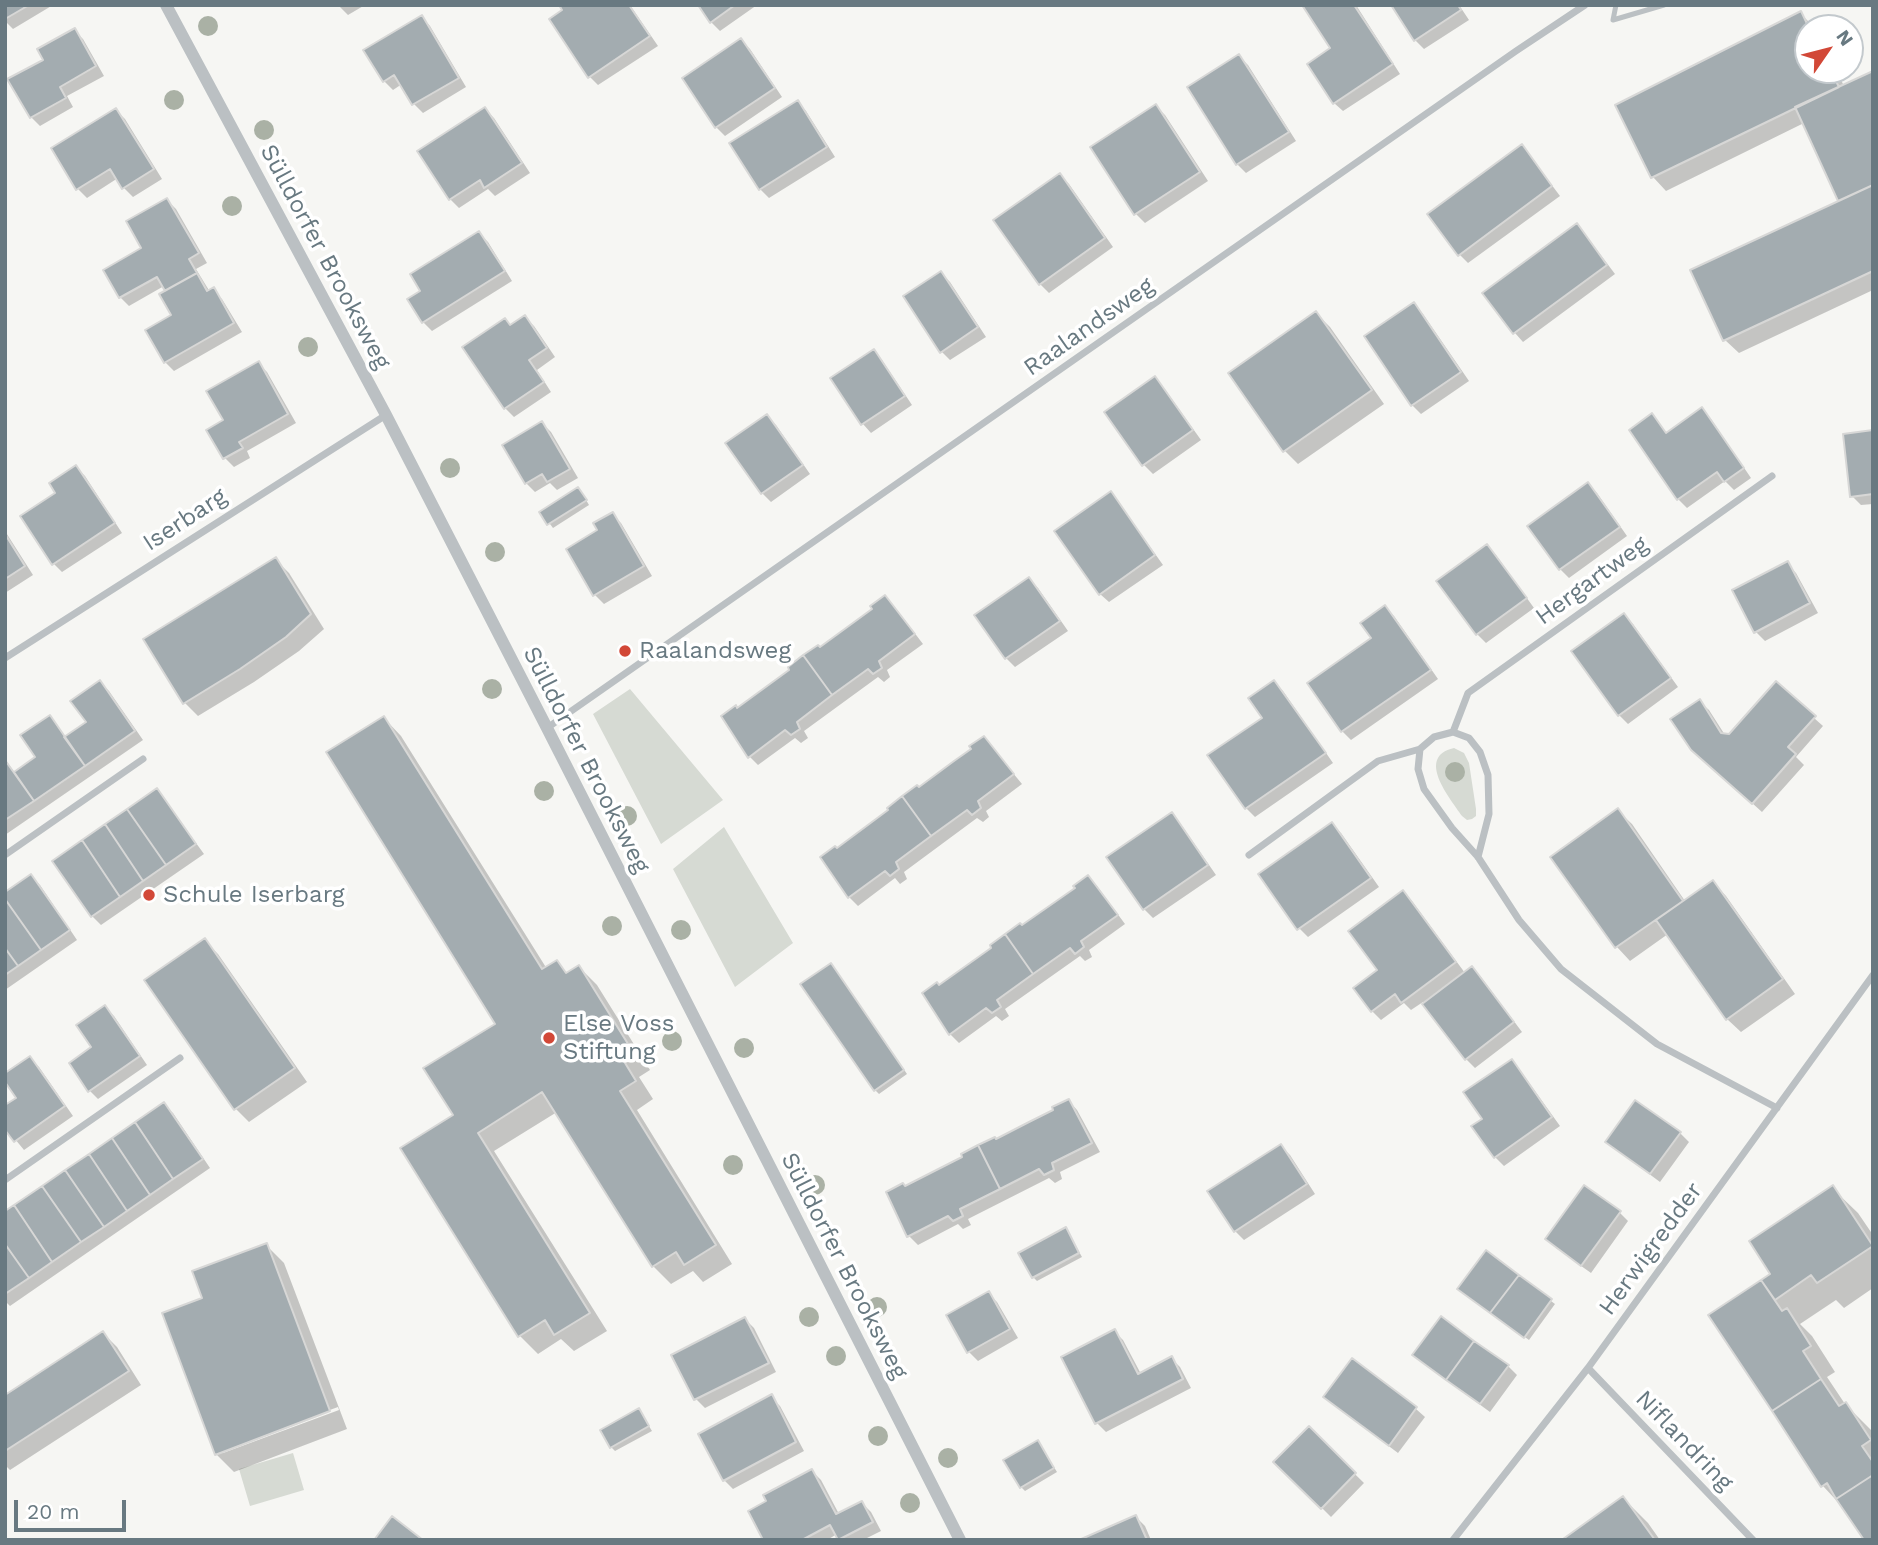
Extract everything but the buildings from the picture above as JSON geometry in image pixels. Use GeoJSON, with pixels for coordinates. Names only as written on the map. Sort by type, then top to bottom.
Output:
{"type":"FeatureCollection","features":[{"type":"Feature","properties":{"kind":"street","name":"Sülldorfer Brooksweg"},"geometry":{"type":"LineString","coordinates":[[166,5],[386,415],[960,1540]]}},
{"type":"Feature","properties":{"kind":"street","name":"Raalandsweg"},"geometry":{"type":"LineString","coordinates":[[547,728],[1585,5]]}},
{"type":"Feature","properties":{"kind":"street","name":"Iserbarg"},"geometry":{"type":"LineString","coordinates":[[5,658],[386,415]]}},
{"type":"Feature","properties":{"kind":"street","name":"Hergartweg"},"geometry":{"type":"LineString","coordinates":[[1452,732],[1468,693],[1772,477]]}},
{"type":"Feature","properties":{"kind":"street"},"geometry":{"type":"LineString","coordinates":[[1249,855],[1378,761],[1420,750],[1434,737],[1452,732],[1469,738],[1480,752],[1488,775],[1489,814],[1478,857]]}},
{"type":"Feature","properties":{"kind":"street"},"geometry":{"type":"LineString","coordinates":[[1420,750],[1418,769],[1424,789],[1452,828],[1478,857],[1519,919],[1561,969],[1657,1044],[1777,1108]]}},
{"type":"Feature","properties":{"kind":"street"},"geometry":{"type":"LineString","coordinates":[[5,855],[143,759]]}},
{"type":"Feature","properties":{"kind":"street","name":"Herwigredder"},"geometry":{"type":"LineString","coordinates":[[1453,1540],[1588,1368],[1873,975]]}},
{"type":"Feature","properties":{"kind":"street"},"geometry":{"type":"LineString","coordinates":[[5,1180],[180,1058]]}},
{"type":"Feature","properties":{"kind":"street","name":"Niflandring"},"geometry":{"type":"LineString","coordinates":[[1588,1368],[1753,1540]]}},
{"type":"Feature","properties":{"kind":"lane"},"geometry":{"type":"LineString","coordinates":[[1616,5],[1613,20],[1664,5]]}},
{"type":"Feature","properties":{"kind":"shaded area"},"geometry":{"type":"Polygon","coordinates":[[[630,689],[723,800],[661,844],[593,714],[630,689]]]}},
{"type":"Feature","properties":{"kind":"shaded area"},"geometry":{"type":"Polygon","coordinates":[[[1454,748],[1464,753],[1469,763],[1476,809],[1476,816],[1472,819],[1467,820],[1462,816],[1444,789],[1436,769],[1437,760],[1443,753],[1454,748]]]}},
{"type":"Feature","properties":{"kind":"shaded area"},"geometry":{"type":"Polygon","coordinates":[[[724,827],[793,943],[735,987],[673,869],[724,827]]]}},
{"type":"Feature","properties":{"kind":"shaded area"},"geometry":{"type":"Polygon","coordinates":[[[293,1453],[304,1490],[250,1506],[239,1469],[293,1453]]]}},
{"type":"Feature","properties":{"kind":"place","name":"Raalandsweg"},"geometry":{"type":"Point","coordinates":[625,651]}},
{"type":"Feature","properties":{"kind":"place","name":"Schule Iserbarg"},"geometry":{"type":"Point","coordinates":[149,895]}},
{"type":"Feature","properties":{"kind":"place","name":"Else Voss Stiftung"},"geometry":{"type":"Point","coordinates":[549,1038]}}]}
